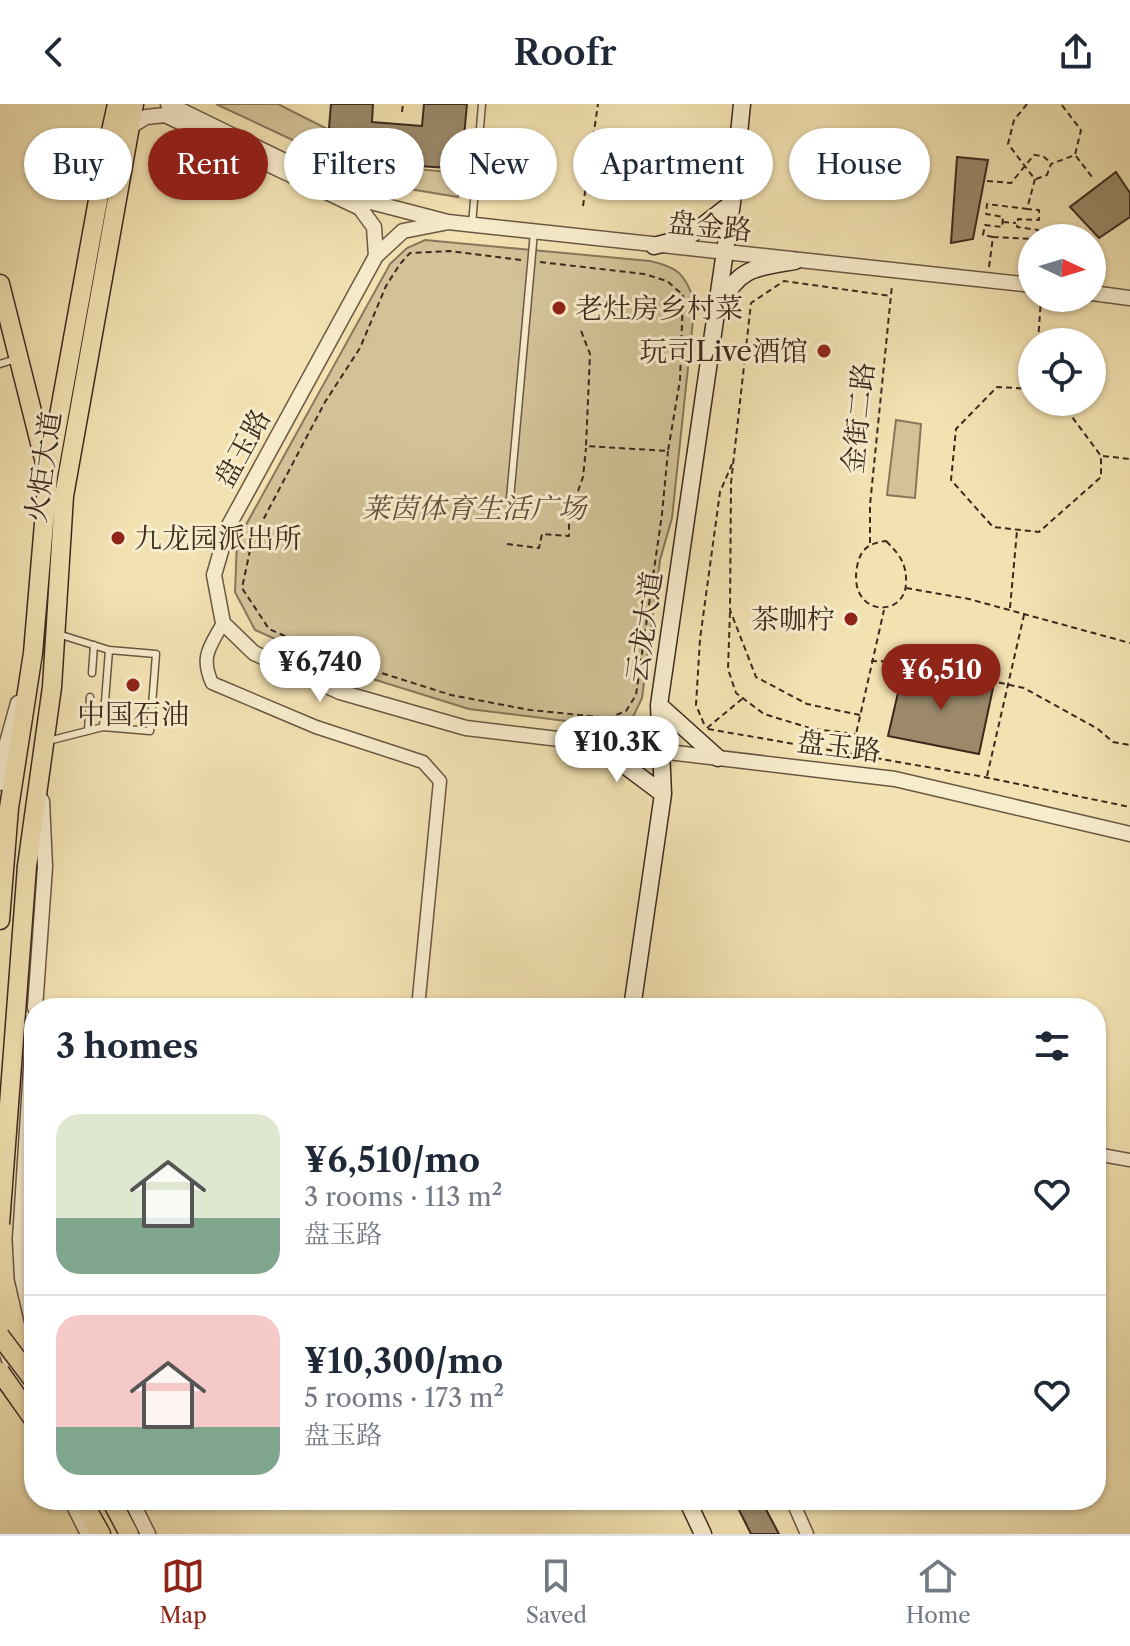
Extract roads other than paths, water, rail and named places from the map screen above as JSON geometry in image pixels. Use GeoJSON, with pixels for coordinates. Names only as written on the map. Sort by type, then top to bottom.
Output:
{"type":"FeatureCollection","features":[{"type":"Feature","properties":{"kind":"main road","name":"火炬大道"},"geometry":{"type":"LineString","coordinates":[[0,920],[9,808],[33,653],[48,476],[117,104]]}},
{"type":"Feature","properties":{"kind":"main road","name":"火炬大道"},"geometry":{"type":"LineString","coordinates":[[128,128],[134,104]]}},
{"type":"Feature","properties":{"kind":"main road","name":"云龙大道"},"geometry":{"type":"LineString","coordinates":[[633,998],[663,794],[659,705],[732,203],[742,104]]}},
{"type":"Feature","properties":{"kind":"main road","name":"火炬大道"},"geometry":{"type":"LineString","coordinates":[[0,1224],[27,866],[45,742],[64,496],[115,200]]}},
{"type":"Feature","properties":{"kind":"main road"},"geometry":{"type":"LineString","coordinates":[[654,246],[688,237],[732,203]]}},
{"type":"Feature","properties":{"kind":"main road"},"geometry":{"type":"LineString","coordinates":[[714,326],[730,286],[752,268],[795,261]]}},
{"type":"Feature","properties":{"kind":"main road"},"geometry":{"type":"LineString","coordinates":[[0,284],[48,476],[64,496]]}},
{"type":"Feature","properties":{"kind":"main road"},"geometry":{"type":"LineString","coordinates":[[659,705],[718,758]]}},
{"type":"Feature","properties":{"kind":"main road"},"geometry":{"type":"LineString","coordinates":[[595,743],[663,794]]}},
{"type":"Feature","properties":{"kind":"main road"},"geometry":{"type":"LineString","coordinates":[[0,1334],[24,1367]]}},
{"type":"Feature","properties":{"kind":"main road"},"geometry":{"type":"LineString","coordinates":[[0,1372],[24,1407]]}},
{"type":"Feature","properties":{"kind":"main road"},"geometry":{"type":"LineString","coordinates":[[86,1510],[96,1532]]}},
{"type":"Feature","properties":{"kind":"main road"},"geometry":{"type":"LineString","coordinates":[[116,1510],[129,1534]]}},
{"type":"Feature","properties":{"kind":"main road"},"geometry":{"type":"LineString","coordinates":[[692,1510],[703,1534]]}},
{"type":"Feature","properties":{"kind":"street","name":"盘金路"},"geometry":{"type":"LineString","coordinates":[[168,104],[367,201],[448,222],[1018,283]]}},
{"type":"Feature","properties":{"kind":"street"},"geometry":{"type":"LineString","coordinates":[[128,128],[146,117],[165,115],[360,208],[374,227],[376,256]]}},
{"type":"Feature","properties":{"kind":"street"},"geometry":{"type":"LineString","coordinates":[[376,256],[403,231],[448,222]]}},
{"type":"Feature","properties":{"kind":"street","name":"盘玉路"},"geometry":{"type":"LineString","coordinates":[[376,256],[228,527],[214,575],[223,623],[254,653],[340,692],[466,728],[895,779],[1130,834]]}},
{"type":"Feature","properties":{"kind":"street"},"geometry":{"type":"LineString","coordinates":[[1106,295],[1130,298]]}},
{"type":"Feature","properties":{"kind":"street"},"geometry":{"type":"LineString","coordinates":[[223,623],[208,650],[204,666],[212,683],[316,727],[423,762],[440,781],[419,998]]}},
{"type":"Feature","properties":{"kind":"street"},"geometry":{"type":"LineString","coordinates":[[0,783],[3,746],[33,653]]}},
{"type":"Feature","properties":{"kind":"street"},"geometry":{"type":"LineString","coordinates":[[36,998],[45,867],[40,771]]}},
{"type":"Feature","properties":{"kind":"street"},"geometry":{"type":"LineString","coordinates":[[1109,829],[1130,821]]}},
{"type":"Feature","properties":{"kind":"street"},"geometry":{"type":"LineString","coordinates":[[0,1101],[24,1096]]}},
{"type":"Feature","properties":{"kind":"street"},"geometry":{"type":"LineString","coordinates":[[1106,1156],[1130,1160]]}},
{"type":"Feature","properties":{"kind":"street"},"geometry":{"type":"LineString","coordinates":[[24,1174],[20,1239],[24,1287]]}},
{"type":"Feature","properties":{"kind":"street"},"geometry":{"type":"LineString","coordinates":[[0,1334],[24,1401]]}},
{"type":"Feature","properties":{"kind":"street"},"geometry":{"type":"LineString","coordinates":[[79,1510],[96,1532]]}},
{"type":"Feature","properties":{"kind":"street"},"geometry":{"type":"LineString","coordinates":[[136,1510],[148,1534]]}},
{"type":"Feature","properties":{"kind":"street"},"geometry":{"type":"LineString","coordinates":[[796,1510],[807,1534]]}},
{"type":"Feature","properties":{"kind":"lane"},"geometry":{"type":"LineString","coordinates":[[472,225],[482,104]]}},
{"type":"Feature","properties":{"kind":"lane"},"geometry":{"type":"LineString","coordinates":[[510,499],[534,232]]}},
{"type":"Feature","properties":{"kind":"lane"},"geometry":{"type":"LineString","coordinates":[[0,364],[19,358]]}},
{"type":"Feature","properties":{"kind":"lane"},"geometry":{"type":"LineString","coordinates":[[45,742],[103,727],[150,731],[156,654],[109,650],[55,633]]}},
{"type":"Feature","properties":{"kind":"lane"},"geometry":{"type":"LineString","coordinates":[[92,673],[94,645]]}},
{"type":"Feature","properties":{"kind":"lane"},"geometry":{"type":"LineString","coordinates":[[103,727],[109,650]]}},
{"type":"Feature","properties":{"kind":"lane"},"geometry":{"type":"LineString","coordinates":[[88,731],[90,697]]}},
{"type":"Feature","properties":{"kind":"place","name":"老灶房乡村菜"},"geometry":{"type":"Point","coordinates":[559,308]}},
{"type":"Feature","properties":{"kind":"place","name":"玩司Live酒馆"},"geometry":{"type":"Point","coordinates":[824,351]}},
{"type":"Feature","properties":{"kind":"place","name":"九龙园派出所"},"geometry":{"type":"Point","coordinates":[118,538]}},
{"type":"Feature","properties":{"kind":"place","name":"茶咖柠"},"geometry":{"type":"Point","coordinates":[851,619]}},
{"type":"Feature","properties":{"kind":"place","name":"中国石油"},"geometry":{"type":"Point","coordinates":[133,685]}},
{"type":"Feature","properties":{"kind":"park label","name":"莱茵体育生活广场"},"geometry":{"type":"Point","coordinates":[474,508]}}]}
